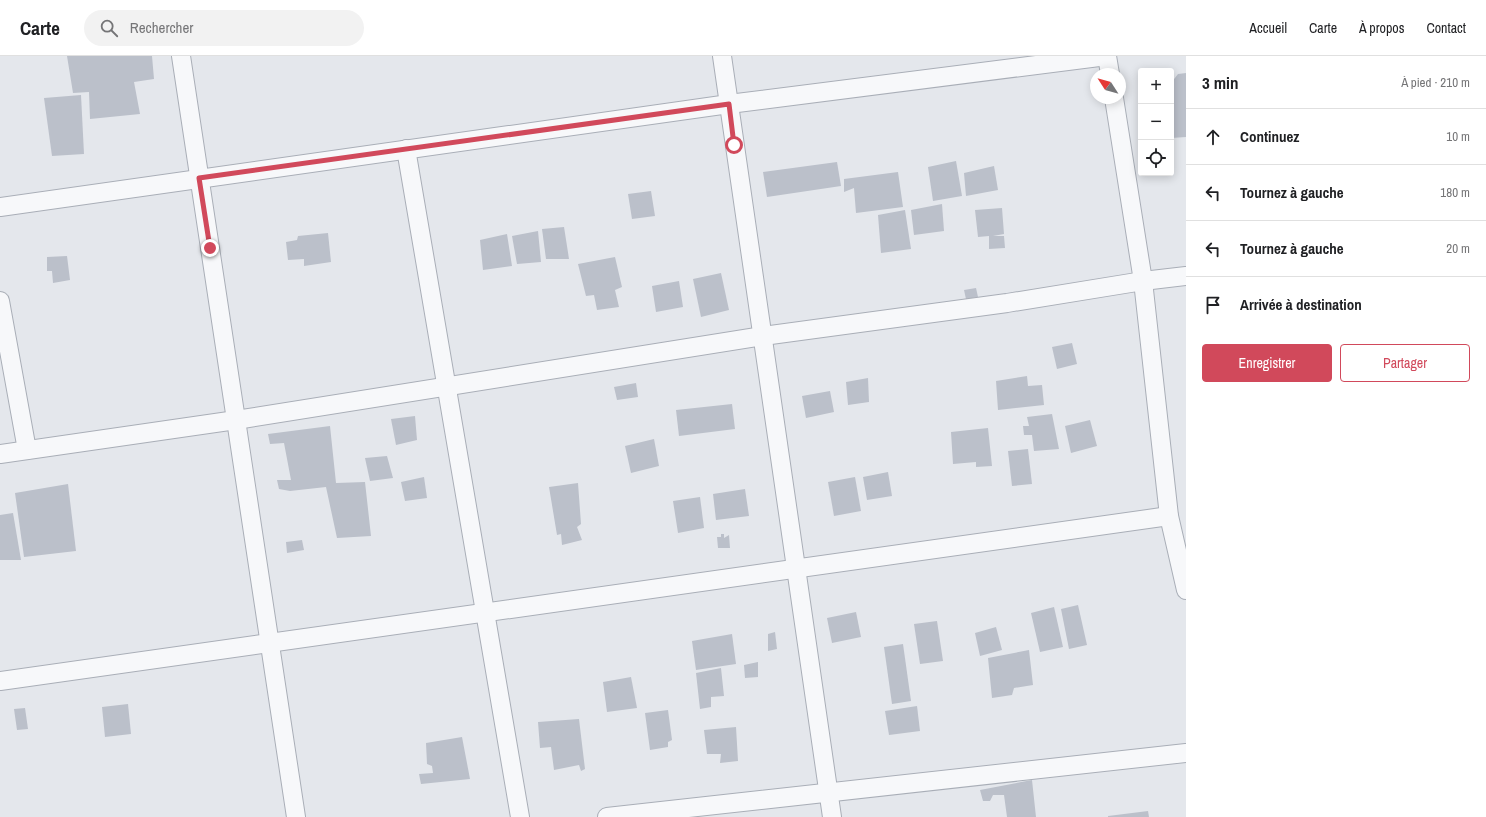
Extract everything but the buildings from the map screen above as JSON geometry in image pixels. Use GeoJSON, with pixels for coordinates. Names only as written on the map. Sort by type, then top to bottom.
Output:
{"type":"FeatureCollection","features":[{"type":"Feature","properties":{"kind":"street"},"geometry":{"type":"LineString","coordinates":[[181,56],[296,817]]}},
{"type":"Feature","properties":{"kind":"street"},"geometry":{"type":"LineString","coordinates":[[722,56],[832,817]]}},
{"type":"Feature","properties":{"kind":"street"},"geometry":{"type":"LineString","coordinates":[[0,207],[729,104],[1107,56],[1109,68]]}},
{"type":"Feature","properties":{"kind":"street"},"geometry":{"type":"LineString","coordinates":[[1115,104],[1143,281],[1169,516],[1186,590]]}},
{"type":"Feature","properties":{"kind":"street"},"geometry":{"type":"LineString","coordinates":[[406,149],[520,817]]}},
{"type":"Feature","properties":{"kind":"street"},"geometry":{"type":"LineString","coordinates":[[0,454],[236,420],[763,336],[1007,303],[1143,281],[1186,276]]}},
{"type":"Feature","properties":{"kind":"street"},"geometry":{"type":"LineString","coordinates":[[0,301],[27,450]]}},
{"type":"Feature","properties":{"kind":"street"},"geometry":{"type":"LineString","coordinates":[[0,681],[1169,516]]}},
{"type":"Feature","properties":{"kind":"street"},"geometry":{"type":"LineString","coordinates":[[608,817],[1186,753]]}},
{"type":"Feature","properties":{"kind":"route"},"geometry":{"type":"LineString","coordinates":[[210,248],[199,178],[729,104],[734,145]]}}]}
